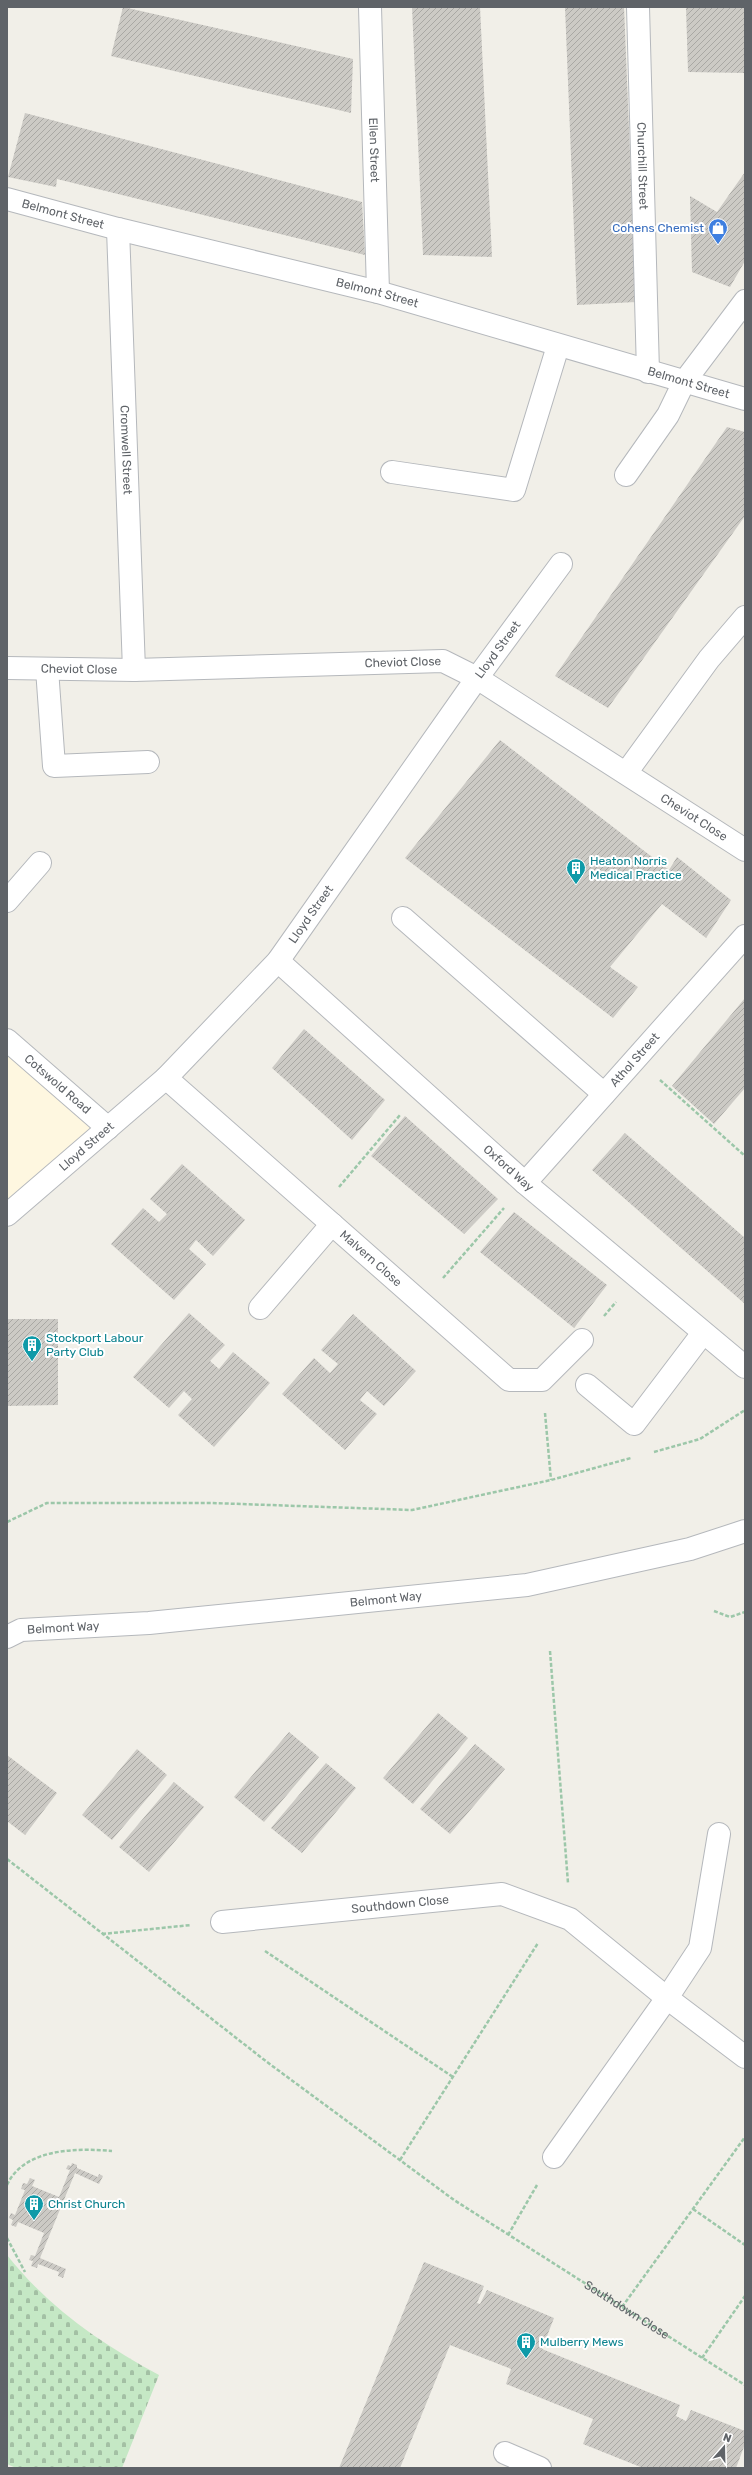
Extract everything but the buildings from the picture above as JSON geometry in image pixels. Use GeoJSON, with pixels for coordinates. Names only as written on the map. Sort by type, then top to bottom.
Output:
{"type":"FeatureCollection","features":[{"type":"Feature","properties":{"kind":"street","name":"Churchill Street"},"geometry":{"type":"LineString","coordinates":[[638,7],[648,372]]}},
{"type":"Feature","properties":{"kind":"street","name":"Ellen Street"},"geometry":{"type":"LineString","coordinates":[[366,8],[378,292]]}},
{"type":"Feature","properties":{"kind":"street","name":"Belmont Street"},"geometry":{"type":"LineString","coordinates":[[7,199],[118,229],[378,292],[558,346],[745,399]]}},
{"type":"Feature","properties":{"kind":"street","name":"Cromwell Street"},"geometry":{"type":"LineString","coordinates":[[118,229],[134,670]]}},
{"type":"Feature","properties":{"kind":"street"},"geometry":{"type":"LineString","coordinates":[[626,474],[668,415],[684,382],[745,301]]}},
{"type":"Feature","properties":{"kind":"street"},"geometry":{"type":"LineString","coordinates":[[392,472],[514,490],[558,346]]}},
{"type":"Feature","properties":{"kind":"street","name":"Lloyd Street"},"geometry":{"type":"LineString","coordinates":[[7,1215],[166,1078],[278,961],[477,678],[561,564]]}},
{"type":"Feature","properties":{"kind":"street"},"geometry":{"type":"LineString","coordinates":[[626,773],[709,659],[745,617]]}},
{"type":"Feature","properties":{"kind":"street","name":"Cheviot Close"},"geometry":{"type":"LineString","coordinates":[[7,668],[134,670],[443,661],[477,678],[745,850]]}},
{"type":"Feature","properties":{"kind":"street"},"geometry":{"type":"LineString","coordinates":[[47,669],[54,766],[148,762]]}},
{"type":"Feature","properties":{"kind":"street"},"geometry":{"type":"LineString","coordinates":[[7,901],[40,863]]}},
{"type":"Feature","properties":{"kind":"street"},"geometry":{"type":"LineString","coordinates":[[403,918],[604,1094]]}},
{"type":"Feature","properties":{"kind":"street","name":"Athol Street"},"geometry":{"type":"LineString","coordinates":[[525,1183],[745,936]]}},
{"type":"Feature","properties":{"kind":"street","name":"Oxford Way"},"geometry":{"type":"LineString","coordinates":[[278,961],[525,1183],[745,1368]]}},
{"type":"Feature","properties":{"kind":"street","name":"Cotswold Road"},"geometry":{"type":"LineString","coordinates":[[7,1040],[108,1128]]}},
{"type":"Feature","properties":{"kind":"street","name":"Malvern Close"},"geometry":{"type":"LineString","coordinates":[[166,1078],[509,1380],[542,1380]]}},
{"type":"Feature","properties":{"kind":"street"},"geometry":{"type":"LineString","coordinates":[[260,1308],[325,1218]]}},
{"type":"Feature","properties":{"kind":"street"},"geometry":{"type":"LineString","coordinates":[[587,1385],[634,1424],[703,1333]]}},
{"type":"Feature","properties":{"kind":"street"},"geometry":{"type":"LineString","coordinates":[[542,1380],[582,1340]]}},
{"type":"Feature","properties":{"kind":"street","name":"Belmont Way"},"geometry":{"type":"LineString","coordinates":[[12,1631],[149,1623],[527,1585],[690,1549],[745,1531]]}},
{"type":"Feature","properties":{"kind":"street"},"geometry":{"type":"LineString","coordinates":[[554,2157],[667,1998],[700,1948],[719,1834]]}},
{"type":"Feature","properties":{"kind":"street","name":"Southdown Close"},"geometry":{"type":"LineString","coordinates":[[222,1922],[502,1894],[563,1917],[745,2057]]}},
{"type":"Feature","properties":{"kind":"street"},"geometry":{"type":"LineString","coordinates":[[505,2452],[540,2468]]}},
{"type":"Feature","properties":{"kind":"path"},"geometry":{"type":"LineString","coordinates":[[636,1058],[745,1156]]}},
{"type":"Feature","properties":{"kind":"path"},"geometry":{"type":"LineString","coordinates":[[325,1218],[421,1090]]}},
{"type":"Feature","properties":{"kind":"path"},"geometry":{"type":"LineString","coordinates":[[422,1304],[525,1183]]}},
{"type":"Feature","properties":{"kind":"path"},"geometry":{"type":"LineString","coordinates":[[582,1340],[638,1277]]}},
{"type":"Feature","properties":{"kind":"path"},"geometry":{"type":"LineString","coordinates":[[542,1380],[551,1480]]}},
{"type":"Feature","properties":{"kind":"path"},"geometry":{"type":"LineString","coordinates":[[652,1452],[700,1439],[745,1410]]}},
{"type":"Feature","properties":{"kind":"path"},"geometry":{"type":"LineString","coordinates":[[7,1522],[47,1503],[212,1503],[412,1510],[551,1480],[638,1456]]}},
{"type":"Feature","properties":{"kind":"path"},"geometry":{"type":"LineString","coordinates":[[714,1611],[730,1617],[745,1612]]}},
{"type":"Feature","properties":{"kind":"path"},"geometry":{"type":"LineString","coordinates":[[400,2160],[453,2078],[563,1917],[550,1650]]}},
{"type":"Feature","properties":{"kind":"path","name":"Southdown Close"},"geometry":{"type":"LineString","coordinates":[[7,1859],[267,2062],[454,2200],[745,2385]]}},
{"type":"Feature","properties":{"kind":"path"},"geometry":{"type":"LineString","coordinates":[[102,1934],[222,1922],[453,2078]]}},
{"type":"Feature","properties":{"kind":"path"},"geometry":{"type":"LineString","coordinates":[[622,2307],[745,2138]]}},
{"type":"Feature","properties":{"kind":"path"},"geometry":{"type":"LineString","coordinates":[[7,2184],[18,2170],[34,2160],[50,2154],[68,2150],[112,2151]]}},
{"type":"Feature","properties":{"kind":"path"},"geometry":{"type":"LineString","coordinates":[[508,2235],[554,2157]]}},
{"type":"Feature","properties":{"kind":"path"},"geometry":{"type":"LineString","coordinates":[[693,2209],[745,2245]]}},
{"type":"Feature","properties":{"kind":"path"},"geometry":{"type":"LineString","coordinates":[[7,2238],[25,2272]]}},
{"type":"Feature","properties":{"kind":"path"},"geometry":{"type":"LineString","coordinates":[[702,2358],[745,2296]]}},
{"type":"Feature","properties":{"kind":"shaded area"},"geometry":{"type":"Polygon","coordinates":[[[7,1043],[106,1128],[7,1214],[7,1043]]]}},
{"type":"Feature","properties":{"kind":"green space"},"geometry":{"type":"Polygon","coordinates":[[[7,2255],[40,2292],[77,2323],[116,2350],[159,2375],[122,2468],[16,2468],[7,2464],[7,2255]]]}},
{"type":"Feature","properties":{"kind":"place","name":"Cohens Chemist"},"geometry":{"type":"Point","coordinates":[718,245]}},
{"type":"Feature","properties":{"kind":"place","name":"Heaton Norris Medical Practice"},"geometry":{"type":"Point","coordinates":[576,885]}},
{"type":"Feature","properties":{"kind":"place","name":"Stockport Labour Party Club"},"geometry":{"type":"Point","coordinates":[32,1362]}},
{"type":"Feature","properties":{"kind":"place","name":"Christ Church"},"geometry":{"type":"Point","coordinates":[34,2221]}},
{"type":"Feature","properties":{"kind":"place","name":"Mulberry Mews"},"geometry":{"type":"Point","coordinates":[526,2359]}}]}
